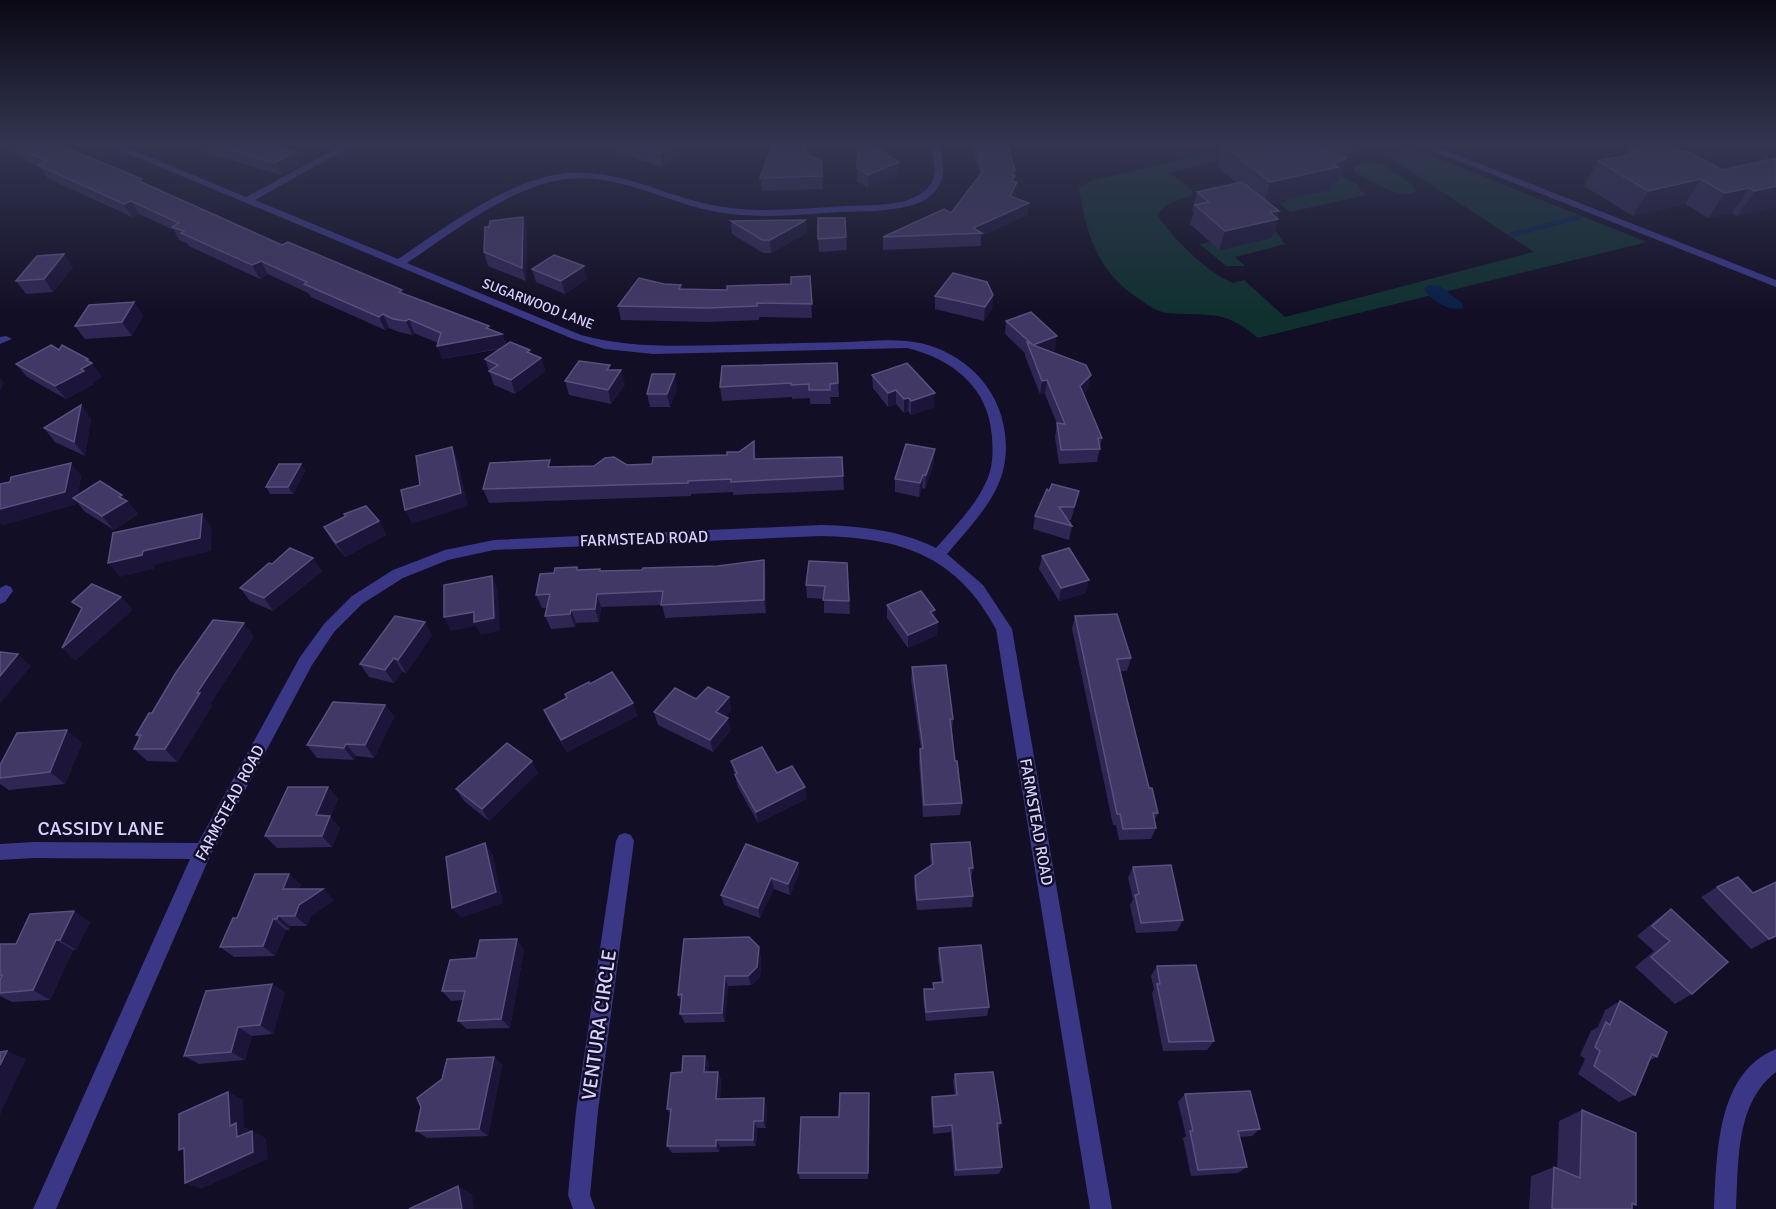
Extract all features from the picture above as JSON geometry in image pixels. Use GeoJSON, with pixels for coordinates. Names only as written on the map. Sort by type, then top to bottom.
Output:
{"type":"FeatureCollection","features":[{"type":"Feature","properties":{"kind":"street","name":"SUGARWOOD LANE"},"geometry":{"type":"LineString","coordinates":[[249,200],[398,264],[578,337],[604,345],[690,351],[907,344],[944,354],[968,371],[983,390],[992,409],[999,435],[998,468],[981,503],[938,555]]}},
{"type":"Feature","properties":{"kind":"street"},"geometry":{"type":"LineString","coordinates":[[398,264],[504,200]]}},
{"type":"Feature","properties":{"kind":"street"},"geometry":{"type":"LineString","coordinates":[[680,200],[718,209],[797,212],[891,207],[915,200]]}},
{"type":"Feature","properties":{"kind":"street"},"geometry":{"type":"LineString","coordinates":[[1563,200],[1776,284]]}},
{"type":"Feature","properties":{"kind":"street","name":"FARMSTEAD ROAD"},"geometry":{"type":"LineString","coordinates":[[44,1209],[203,851],[306,662],[329,628],[357,600],[408,570],[445,555],[494,545],[816,531],[874,534],[913,544],[938,555],[964,573],[991,603],[1004,629],[1101,1209]]}},
{"type":"Feature","properties":{"kind":"street","name":"VENTURA CIRCLE"},"geometry":{"type":"LineString","coordinates":[[584,1209],[579,1196],[587,1111],[625,841]]}},
{"type":"Feature","properties":{"kind":"street","name":"CASSIDY LANE"},"geometry":{"type":"LineString","coordinates":[[0,852],[33,850],[203,851]]}},
{"type":"Feature","properties":{"kind":"street"},"geometry":{"type":"LineString","coordinates":[[1725,1209],[1732,1127],[1747,1087],[1776,1059]]}},
{"type":"Feature","properties":{"kind":"green space"},"geometry":{"type":"Polygon","coordinates":[[[1082,200],[1177,200],[1160,211],[1158,216],[1182,245],[1223,278],[1233,283],[1244,280],[1285,317],[1534,252],[1455,200],[1543,200],[1647,242],[1258,338],[1241,325],[1226,318],[1159,311],[1147,304],[1127,290],[1105,266],[1086,222],[1082,200]]]}},
{"type":"Feature","properties":{"kind":"green space"},"geometry":{"type":"Polygon","coordinates":[[[1342,200],[1290,212],[1279,203],[1342,200]]]}},
{"type":"Feature","properties":{"kind":"green space"},"geometry":{"type":"Polygon","coordinates":[[[1274,229],[1285,244],[1235,257],[1245,266],[1226,266],[1200,244],[1210,242],[1220,250],[1271,238],[1274,229]]]}},
{"type":"Feature","properties":{"kind":"water"},"geometry":{"type":"Polygon","coordinates":[[[1426,286],[1440,286],[1462,303],[1463,308],[1446,307],[1436,302],[1424,290],[1426,286]]]}},
{"type":"Feature","properties":{"kind":"building"},"geometry":{"type":"Polygon","coordinates":[[[116,200],[182,200],[282,245],[288,242],[402,290],[399,292],[489,326],[486,328],[502,334],[437,346],[441,333],[409,319],[406,321],[393,319],[383,314],[379,317],[304,284],[307,282],[261,261],[252,265],[181,233],[184,231],[172,227],[179,223],[131,201],[124,204],[116,200]]]}},
{"type":"Feature","properties":{"kind":"building"},"geometry":{"type":"Polygon","coordinates":[[[961,200],[1022,200],[1029,203],[973,228],[982,233],[883,237],[944,209],[951,213],[961,200]]]}},
{"type":"Feature","properties":{"kind":"building"},"geometry":{"type":"Polygon","coordinates":[[[1207,200],[1266,200],[1279,211],[1270,212],[1278,219],[1225,231],[1195,205],[1209,202],[1207,200]]]}},
{"type":"Feature","properties":{"kind":"building"},"geometry":{"type":"Polygon","coordinates":[[[523,217],[522,268],[484,252],[485,227],[489,227],[490,221],[523,217]]]}},
{"type":"Feature","properties":{"kind":"building"},"geometry":{"type":"Polygon","coordinates":[[[818,218],[845,218],[846,237],[818,239],[818,218]]]}},
{"type":"Feature","properties":{"kind":"building"},"geometry":{"type":"Polygon","coordinates":[[[806,220],[770,240],[762,240],[731,221],[806,220]]]}},
{"type":"Feature","properties":{"kind":"building"},"geometry":{"type":"Polygon","coordinates":[[[64,254],[44,279],[16,281],[37,256],[64,254]]]}},
{"type":"Feature","properties":{"kind":"building"},"geometry":{"type":"Polygon","coordinates":[[[554,255],[584,266],[561,281],[532,269],[554,255]]]}},
{"type":"Feature","properties":{"kind":"building"},"geometry":{"type":"Polygon","coordinates":[[[953,273],[987,282],[993,295],[985,307],[935,296],[953,273]]]}},
{"type":"Feature","properties":{"kind":"building"},"geometry":{"type":"Polygon","coordinates":[[[810,276],[812,304],[757,303],[757,306],[707,308],[618,306],[639,278],[664,284],[681,285],[679,289],[727,290],[727,286],[791,284],[791,277],[810,276]]]}},
{"type":"Feature","properties":{"kind":"building"},"geometry":{"type":"Polygon","coordinates":[[[134,302],[122,322],[75,326],[89,305],[134,302]]]}},
{"type":"Feature","properties":{"kind":"building"},"geometry":{"type":"Polygon","coordinates":[[[1031,312],[1057,336],[1033,345],[1086,365],[1091,375],[1080,386],[1102,438],[1098,438],[1100,449],[1061,450],[1057,423],[1065,424],[1047,380],[1042,381],[1027,342],[1032,344],[1006,321],[1031,312]]]}},
{"type":"Feature","properties":{"kind":"building"},"geometry":{"type":"Polygon","coordinates":[[[510,342],[530,350],[527,352],[541,358],[511,380],[489,371],[498,365],[485,359],[510,342]]]}},
{"type":"Feature","properties":{"kind":"building"},"geometry":{"type":"Polygon","coordinates":[[[51,345],[59,350],[62,345],[92,363],[81,369],[84,371],[55,386],[16,364],[51,345]]]}},
{"type":"Feature","properties":{"kind":"building"},"geometry":{"type":"Polygon","coordinates":[[[579,361],[610,365],[607,370],[621,370],[608,390],[565,381],[579,361]]]}},
{"type":"Feature","properties":{"kind":"building"},"geometry":{"type":"Polygon","coordinates":[[[837,363],[838,383],[830,384],[830,390],[809,390],[809,384],[791,385],[791,383],[720,387],[722,366],[837,363]]]}},
{"type":"Feature","properties":{"kind":"building"},"geometry":{"type":"Polygon","coordinates":[[[907,363],[935,393],[911,401],[909,398],[904,399],[896,390],[888,393],[872,375],[907,363]]]}},
{"type":"Feature","properties":{"kind":"building"},"geometry":{"type":"Polygon","coordinates":[[[652,374],[675,374],[667,394],[647,394],[652,374]]]}},
{"type":"Feature","properties":{"kind":"building"},"geometry":{"type":"Polygon","coordinates":[[[81,405],[74,442],[44,428],[81,405]]]}},
{"type":"Feature","properties":{"kind":"building"},"geometry":{"type":"Polygon","coordinates":[[[754,441],[754,459],[842,457],[843,476],[731,482],[731,479],[688,481],[688,483],[483,489],[490,463],[550,460],[548,467],[594,466],[605,458],[614,457],[627,465],[652,464],[653,457],[727,455],[727,452],[739,452],[754,441]]]}},
{"type":"Feature","properties":{"kind":"building"},"geometry":{"type":"Polygon","coordinates":[[[906,444],[935,449],[926,475],[923,475],[920,483],[895,479],[906,444]]]}},
{"type":"Feature","properties":{"kind":"building"},"geometry":{"type":"Polygon","coordinates":[[[452,447],[461,493],[405,510],[401,490],[420,485],[416,456],[452,447]]]}},
{"type":"Feature","properties":{"kind":"building"},"geometry":{"type":"Polygon","coordinates":[[[71,463],[65,492],[0,509],[0,484],[10,482],[11,477],[71,463]]]}},
{"type":"Feature","properties":{"kind":"building"},"geometry":{"type":"Polygon","coordinates":[[[279,464],[301,464],[288,487],[266,487],[279,464]]]}},
{"type":"Feature","properties":{"kind":"building"},"geometry":{"type":"Polygon","coordinates":[[[100,481],[122,495],[119,497],[127,501],[102,516],[73,498],[100,481]]]}},
{"type":"Feature","properties":{"kind":"building"},"geometry":{"type":"Polygon","coordinates":[[[1052,484],[1079,491],[1074,507],[1059,507],[1072,526],[1035,516],[1047,489],[1049,491],[1052,484]]]}},
{"type":"Feature","properties":{"kind":"building"},"geometry":{"type":"Polygon","coordinates":[[[366,506],[379,521],[336,543],[324,527],[346,516],[344,514],[366,506]]]}},
{"type":"Feature","properties":{"kind":"building"},"geometry":{"type":"Polygon","coordinates":[[[202,514],[200,538],[143,551],[142,555],[108,563],[113,533],[202,514]]]}},
{"type":"Feature","properties":{"kind":"building"},"geometry":{"type":"Polygon","coordinates":[[[290,548],[313,558],[264,598],[240,588],[269,563],[272,564],[290,548]]]}},
{"type":"Feature","properties":{"kind":"building"},"geometry":{"type":"Polygon","coordinates":[[[1069,548],[1089,580],[1061,588],[1042,556],[1069,548]]]}},
{"type":"Feature","properties":{"kind":"building"},"geometry":{"type":"Polygon","coordinates":[[[764,560],[764,600],[661,605],[663,591],[597,594],[595,609],[571,610],[570,614],[545,616],[550,594],[536,595],[540,574],[554,573],[555,568],[577,567],[577,570],[600,569],[600,571],[642,570],[643,568],[718,566],[764,560]]]}},
{"type":"Feature","properties":{"kind":"building"},"geometry":{"type":"Polygon","coordinates":[[[809,561],[847,563],[849,601],[823,600],[825,586],[806,585],[809,561]]]}},
{"type":"Feature","properties":{"kind":"building"},"geometry":{"type":"Polygon","coordinates":[[[492,576],[494,618],[474,622],[474,612],[444,617],[444,585],[492,576]]]}},
{"type":"Feature","properties":{"kind":"building"},"geometry":{"type":"Polygon","coordinates":[[[92,584],[121,597],[62,648],[82,608],[72,602],[92,584]]]}},
{"type":"Feature","properties":{"kind":"building"},"geometry":{"type":"Polygon","coordinates":[[[921,591],[935,610],[930,612],[938,622],[908,635],[887,605],[921,591]]]}},
{"type":"Feature","properties":{"kind":"building"},"geometry":{"type":"Polygon","coordinates":[[[1117,614],[1131,658],[1117,659],[1149,788],[1152,788],[1158,813],[1153,813],[1156,828],[1123,829],[1120,814],[1117,814],[1075,616],[1117,614]]]}},
{"type":"Feature","properties":{"kind":"building"},"geometry":{"type":"Polygon","coordinates":[[[395,616],[425,622],[398,660],[394,658],[385,670],[360,664],[395,616]]]}},
{"type":"Feature","properties":{"kind":"building"},"geometry":{"type":"Polygon","coordinates":[[[213,620],[244,623],[197,693],[200,693],[165,749],[134,749],[141,735],[136,735],[149,713],[152,713],[175,674],[213,620]]]}},
{"type":"Feature","properties":{"kind":"building"},"geometry":{"type":"Polygon","coordinates":[[[0,652],[18,654],[0,676],[0,652]]]}},
{"type":"Feature","properties":{"kind":"building"},"geometry":{"type":"Polygon","coordinates":[[[946,665],[953,719],[950,719],[962,803],[924,805],[920,749],[923,748],[912,667],[946,665]]]}},
{"type":"Feature","properties":{"kind":"building"},"geometry":{"type":"Polygon","coordinates":[[[612,672],[633,703],[561,740],[544,710],[567,698],[565,694],[612,672]]]}},
{"type":"Feature","properties":{"kind":"building"},"geometry":{"type":"Polygon","coordinates":[[[708,687],[729,697],[716,712],[728,718],[710,740],[654,712],[675,688],[696,699],[708,687]]]}},
{"type":"Feature","properties":{"kind":"building"},"geometry":{"type":"Polygon","coordinates":[[[333,702],[385,705],[365,745],[346,744],[344,748],[307,745],[333,702]]]}},
{"type":"Feature","properties":{"kind":"building"},"geometry":{"type":"Polygon","coordinates":[[[67,730],[50,772],[0,778],[0,765],[17,733],[67,730]]]}},
{"type":"Feature","properties":{"kind":"building"},"geometry":{"type":"Polygon","coordinates":[[[507,743],[532,761],[482,809],[456,789],[507,743]]]}},
{"type":"Feature","properties":{"kind":"building"},"geometry":{"type":"Polygon","coordinates":[[[762,747],[777,773],[792,766],[805,787],[756,812],[735,775],[737,773],[731,761],[762,747]]]}},
{"type":"Feature","properties":{"kind":"building"},"geometry":{"type":"Polygon","coordinates":[[[288,787],[328,787],[316,815],[330,816],[322,836],[265,836],[288,787]]]}},
{"type":"Feature","properties":{"kind":"building"},"geometry":{"type":"Polygon","coordinates":[[[970,842],[973,868],[969,868],[973,896],[917,900],[915,876],[933,864],[931,844],[970,842]]]}},
{"type":"Feature","properties":{"kind":"building"},"geometry":{"type":"Polygon","coordinates":[[[485,843],[496,892],[452,908],[446,857],[485,843]]]}},
{"type":"Feature","properties":{"kind":"building"},"geometry":{"type":"Polygon","coordinates":[[[746,844],[798,863],[788,884],[771,878],[758,908],[721,895],[746,844]]]}},
{"type":"Feature","properties":{"kind":"building"},"geometry":{"type":"Polygon","coordinates":[[[1171,865],[1183,920],[1141,923],[1135,895],[1139,894],[1133,867],[1171,865]]]}},
{"type":"Feature","properties":{"kind":"building"},"geometry":{"type":"Polygon","coordinates":[[[255,874],[289,874],[283,889],[323,889],[299,905],[295,916],[278,916],[277,919],[273,919],[263,946],[220,947],[233,918],[237,918],[255,874]]]}},
{"type":"Feature","properties":{"kind":"building"},"geometry":{"type":"Polygon","coordinates":[[[1738,877],[1753,893],[1776,882],[1776,936],[1769,939],[1717,887],[1738,877]]]}},
{"type":"Feature","properties":{"kind":"building"},"geometry":{"type":"Polygon","coordinates":[[[1671,909],[1728,962],[1692,994],[1651,957],[1670,941],[1652,926],[1671,909]]]}},
{"type":"Feature","properties":{"kind":"building"},"geometry":{"type":"Polygon","coordinates":[[[74,911],[60,940],[56,940],[33,990],[0,993],[2,975],[0,975],[0,944],[16,944],[30,914],[74,911]]]}},
{"type":"Feature","properties":{"kind":"building"},"geometry":{"type":"Polygon","coordinates":[[[749,937],[759,947],[757,967],[748,976],[725,976],[722,1013],[680,1014],[682,994],[678,995],[684,939],[749,937]]]}},
{"type":"Feature","properties":{"kind":"building"},"geometry":{"type":"Polygon","coordinates":[[[517,939],[501,1019],[458,1021],[465,991],[442,991],[450,960],[476,958],[480,940],[517,939]]]}},
{"type":"Feature","properties":{"kind":"building"},"geometry":{"type":"Polygon","coordinates":[[[981,945],[989,1007],[926,1012],[924,989],[934,989],[933,983],[943,982],[939,948],[981,945]]]}},
{"type":"Feature","properties":{"kind":"building"},"geometry":{"type":"Polygon","coordinates":[[[1196,965],[1214,1041],[1169,1042],[1157,984],[1160,984],[1157,966],[1196,965]]]}},
{"type":"Feature","properties":{"kind":"building"},"geometry":{"type":"Polygon","coordinates":[[[272,984],[260,1025],[238,1027],[231,1052],[184,1056],[206,991],[272,984]]]}},
{"type":"Feature","properties":{"kind":"building"},"geometry":{"type":"Polygon","coordinates":[[[1620,1001],[1667,1032],[1657,1057],[1652,1054],[1635,1095],[1594,1066],[1600,1051],[1595,1047],[1606,1022],[1610,1025],[1620,1001]]]}},
{"type":"Feature","properties":{"kind":"building"},"geometry":{"type":"Polygon","coordinates":[[[7,1051],[0,1065],[0,1052],[7,1051]]]}},
{"type":"Feature","properties":{"kind":"building"},"geometry":{"type":"Polygon","coordinates":[[[683,1056],[705,1056],[704,1072],[718,1072],[716,1099],[764,1098],[763,1121],[754,1121],[753,1140],[716,1140],[716,1146],[667,1146],[671,1109],[667,1109],[671,1073],[682,1072],[683,1056]]]}},
{"type":"Feature","properties":{"kind":"building"},"geometry":{"type":"Polygon","coordinates":[[[494,1057],[479,1129],[416,1131],[421,1107],[417,1098],[442,1079],[447,1059],[494,1057]]]}},
{"type":"Feature","properties":{"kind":"building"},"geometry":{"type":"Polygon","coordinates":[[[993,1072],[1001,1123],[997,1123],[1002,1167],[956,1170],[952,1125],[934,1127],[932,1097],[957,1095],[955,1074],[993,1072]]]}},
{"type":"Feature","properties":{"kind":"building"},"geometry":{"type":"Polygon","coordinates":[[[1250,1091],[1260,1129],[1238,1131],[1247,1167],[1198,1170],[1185,1094],[1250,1091]]]}},
{"type":"Feature","properties":{"kind":"building"},"geometry":{"type":"Polygon","coordinates":[[[228,1092],[230,1126],[236,1123],[237,1137],[252,1131],[253,1152],[185,1183],[184,1148],[179,1150],[179,1114],[228,1092]]]}},
{"type":"Feature","properties":{"kind":"building"},"geometry":{"type":"Polygon","coordinates":[[[840,1093],[869,1093],[868,1173],[798,1173],[801,1117],[839,1117],[840,1093]]]}},
{"type":"Feature","properties":{"kind":"building"},"geometry":{"type":"Polygon","coordinates":[[[1582,1110],[1636,1133],[1636,1205],[1632,1203],[1632,1209],[1552,1208],[1554,1167],[1580,1178],[1582,1110]]]}},
{"type":"Feature","properties":{"kind":"building"},"geometry":{"type":"Polygon","coordinates":[[[458,1186],[462,1209],[409,1209],[458,1186]]]}},
{"type":"Feature","properties":{"kind":"waterway"},"geometry":{"type":"LineString","coordinates":[[1511,235],[1579,217]]}}]}
